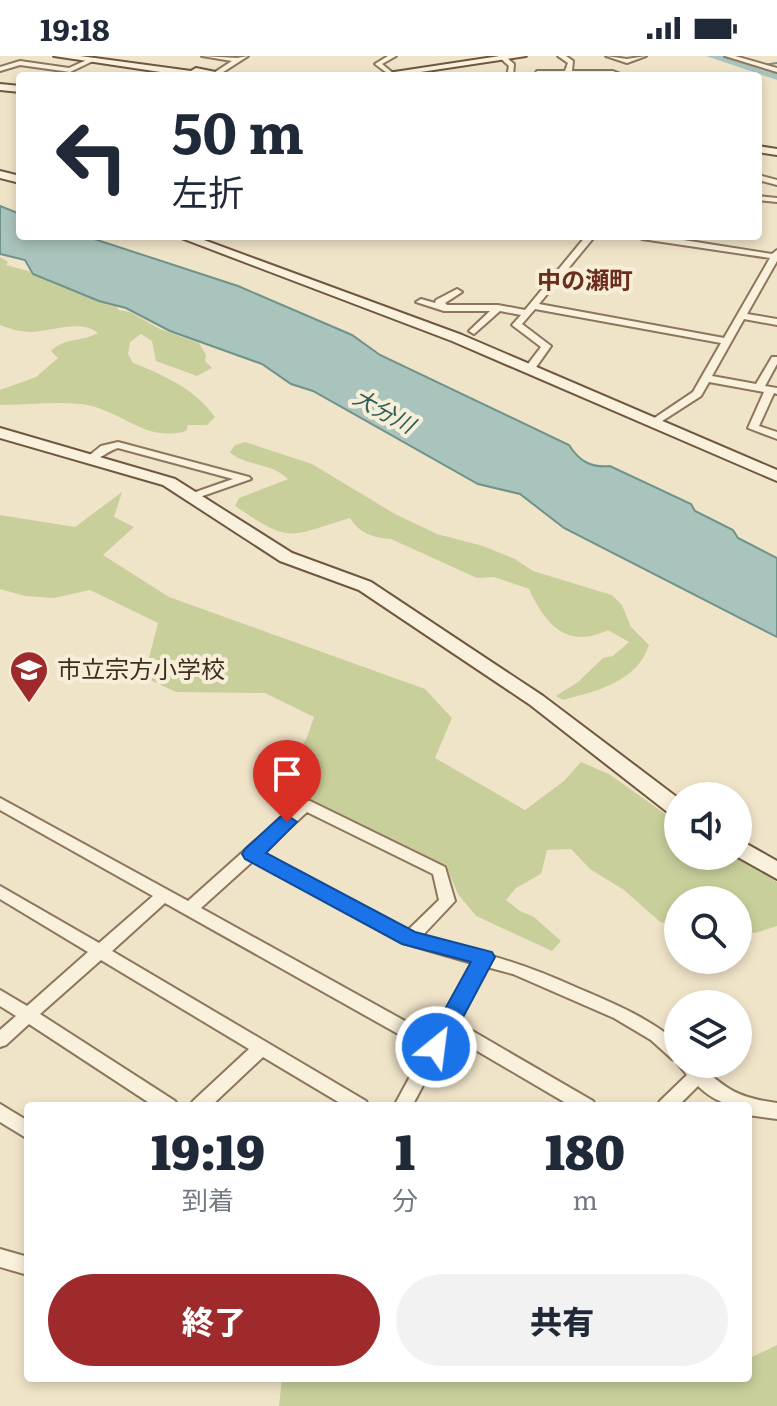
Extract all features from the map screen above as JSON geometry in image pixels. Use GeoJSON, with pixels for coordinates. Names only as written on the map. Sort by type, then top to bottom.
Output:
{"type":"FeatureCollection","features":[{"type":"Feature","properties":{"kind":"street"},"geometry":{"type":"LineString","coordinates":[[59,56],[191,72]]}},
{"type":"Feature","properties":{"kind":"street"},"geometry":{"type":"LineString","coordinates":[[205,56],[241,58]]}},
{"type":"Feature","properties":{"kind":"street"},"geometry":{"type":"LineString","coordinates":[[388,72],[378,64],[393,56]]}},
{"type":"Feature","properties":{"kind":"street"},"geometry":{"type":"LineString","coordinates":[[404,72],[521,56]]}},
{"type":"Feature","properties":{"kind":"street"},"geometry":{"type":"LineString","coordinates":[[561,56],[569,71]]}},
{"type":"Feature","properties":{"kind":"street"},"geometry":{"type":"LineString","coordinates":[[609,56],[627,61],[643,56]]}},
{"type":"Feature","properties":{"kind":"street"},"geometry":{"type":"LineString","coordinates":[[728,56],[777,70]]}},
{"type":"Feature","properties":{"kind":"street"},"geometry":{"type":"LineString","coordinates":[[0,69],[20,63],[70,70],[91,58]]}},
{"type":"Feature","properties":{"kind":"street"},"geometry":{"type":"LineString","coordinates":[[217,72],[241,58]]}},
{"type":"Feature","properties":{"kind":"street"},"geometry":{"type":"LineString","coordinates":[[569,71],[588,64]]}},
{"type":"Feature","properties":{"kind":"street"},"geometry":{"type":"LineString","coordinates":[[569,71],[616,72]]}},
{"type":"Feature","properties":{"kind":"street"},"geometry":{"type":"LineString","coordinates":[[193,240],[342,293],[530,368],[777,476]]}},
{"type":"Feature","properties":{"kind":"street"},"geometry":{"type":"LineString","coordinates":[[530,368],[546,346],[517,326],[588,240]]}},
{"type":"Feature","properties":{"kind":"street"},"geometry":{"type":"LineString","coordinates":[[655,421],[697,394],[776,256],[669,240]]}},
{"type":"Feature","properties":{"kind":"street"},"geometry":{"type":"LineString","coordinates":[[444,308],[439,302],[457,292]]}},
{"type":"Feature","properties":{"kind":"street"},"geometry":{"type":"LineString","coordinates":[[421,302],[444,308],[530,309],[726,341]]}},
{"type":"Feature","properties":{"kind":"street"},"geometry":{"type":"LineString","coordinates":[[474,331],[498,308]]}},
{"type":"Feature","properties":{"kind":"street"},"geometry":{"type":"LineString","coordinates":[[740,316],[777,322]]}},
{"type":"Feature","properties":{"kind":"street"},"geometry":{"type":"LineString","coordinates":[[775,359],[769,389],[753,428],[777,436]]}},
{"type":"Feature","properties":{"kind":"street"},"geometry":{"type":"LineString","coordinates":[[706,378],[769,389]]}},
{"type":"Feature","properties":{"kind":"street"},"geometry":{"type":"LineString","coordinates":[[0,433],[161,479],[194,496],[286,557],[350,579],[384,597],[549,709],[664,798]]}},
{"type":"Feature","properties":{"kind":"street"},"geometry":{"type":"LineString","coordinates":[[91,458],[107,447],[118,445],[245,479],[194,496]]}},
{"type":"Feature","properties":{"kind":"street"},"geometry":{"type":"LineString","coordinates":[[0,803],[436,1047]]}},
{"type":"Feature","properties":{"kind":"street"},"geometry":{"type":"LineString","coordinates":[[190,909],[305,805],[440,871],[447,901],[409,939]]}},
{"type":"Feature","properties":{"kind":"street"},"geometry":{"type":"LineString","coordinates":[[252,854],[409,939],[484,957],[620,1013],[664,1041]]}},
{"type":"Feature","properties":{"kind":"street"},"geometry":{"type":"LineString","coordinates":[[752,856],[777,871]]}},
{"type":"Feature","properties":{"kind":"street"},"geometry":{"type":"LineString","coordinates":[[0,892],[261,1048],[345,1102]]}},
{"type":"Feature","properties":{"kind":"street"},"geometry":{"type":"LineString","coordinates":[[0,1040],[164,895]]}},
{"type":"Feature","properties":{"kind":"street"},"geometry":{"type":"LineString","coordinates":[[410,1102],[484,957]]}},
{"type":"Feature","properties":{"kind":"street"},"geometry":{"type":"LineString","coordinates":[[0,997],[163,1102]]}},
{"type":"Feature","properties":{"kind":"street"},"geometry":{"type":"LineString","coordinates":[[448,1025],[580,1102]]}},
{"type":"Feature","properties":{"kind":"street"},"geometry":{"type":"LineString","coordinates":[[203,1102],[261,1048]]}},
{"type":"Feature","properties":{"kind":"street"},"geometry":{"type":"LineString","coordinates":[[669,1102],[686,1078]]}},
{"type":"Feature","properties":{"kind":"street"},"geometry":{"type":"LineString","coordinates":[[701,1078],[715,1091],[738,1102]]}},
{"type":"Feature","properties":{"kind":"street"},"geometry":{"type":"LineString","coordinates":[[752,1107],[777,1111]]}},
{"type":"Feature","properties":{"kind":"street"},"geometry":{"type":"LineString","coordinates":[[0,1112],[24,1128]]}},
{"type":"Feature","properties":{"kind":"street"},"geometry":{"type":"LineString","coordinates":[[0,1258],[24,1265]]}},
{"type":"Feature","properties":{"kind":"green space"},"geometry":{"type":"Polygon","coordinates":[[[0,257],[8,262],[6,265],[50,277],[114,304],[119,310],[130,312],[160,329],[199,343],[206,355],[205,361],[212,368],[197,376],[156,361],[152,341],[141,334],[130,342],[128,354],[133,363],[167,378],[198,398],[215,417],[207,425],[188,425],[186,431],[157,433],[96,407],[81,404],[0,405],[0,390],[36,377],[58,358],[51,351],[56,347],[98,333],[83,327],[32,332],[0,325],[0,257]]]}},
{"type":"Feature","properties":{"kind":"green space"},"geometry":{"type":"Polygon","coordinates":[[[245,442],[312,464],[395,514],[437,534],[483,546],[515,559],[533,571],[612,595],[622,605],[631,627],[649,645],[643,658],[614,683],[563,700],[556,696],[578,682],[603,658],[613,656],[629,642],[608,630],[581,637],[569,635],[550,623],[529,589],[494,577],[477,578],[391,539],[367,534],[350,518],[301,533],[280,532],[268,527],[235,506],[239,498],[288,479],[230,452],[235,445],[245,442]]]}},
{"type":"Feature","properties":{"kind":"green space"},"geometry":{"type":"Polygon","coordinates":[[[122,492],[114,517],[134,527],[103,555],[169,597],[425,689],[452,718],[435,758],[525,810],[564,781],[581,762],[609,774],[664,813],[664,870],[752,870],[752,867],[777,882],[777,926],[752,932],[752,886],[664,886],[664,923],[660,922],[624,890],[590,869],[571,849],[547,850],[541,874],[516,888],[506,900],[534,917],[561,941],[552,951],[476,916],[458,894],[448,871],[422,854],[302,800],[289,758],[306,740],[314,717],[265,693],[176,692],[144,677],[158,623],[90,590],[54,598],[25,596],[0,589],[0,515],[75,527],[122,492]]]}},
{"type":"Feature","properties":{"kind":"green space"},"geometry":{"type":"Polygon","coordinates":[[[777,1345],[777,1406],[279,1406],[282,1382],[752,1382],[752,1357],[777,1345]]]}},
{"type":"Feature","properties":{"kind":"water","name":"大分川"},"geometry":{"type":"Polygon","coordinates":[[[0,206],[16,212],[16,240],[97,240],[238,286],[352,335],[380,355],[569,445],[586,462],[610,466],[691,504],[695,511],[733,530],[738,538],[777,558],[777,637],[564,528],[520,494],[478,484],[313,391],[291,384],[262,364],[170,331],[126,308],[99,301],[33,274],[25,260],[0,254],[0,206]]]}},
{"type":"Feature","properties":{"kind":"waterway"},"geometry":{"type":"LineString","coordinates":[[712,56],[777,76]]}},
{"type":"Feature","properties":{"kind":"waterway"},"geometry":{"type":"LineString","coordinates":[[763,65],[777,63]]}},
{"type":"Feature","properties":{"kind":"place","name":"市立宗方小学校"},"geometry":{"type":"Point","coordinates":[29,704]}},
{"type":"Feature","properties":{"kind":"district","name":"中の瀬町"},"geometry":{"type":"Point","coordinates":[585,281]}},
{"type":"Feature","properties":{"kind":"route"},"geometry":{"type":"LineString","coordinates":[[287,822],[252,854],[409,939],[484,957],[436,1047]]}}]}
